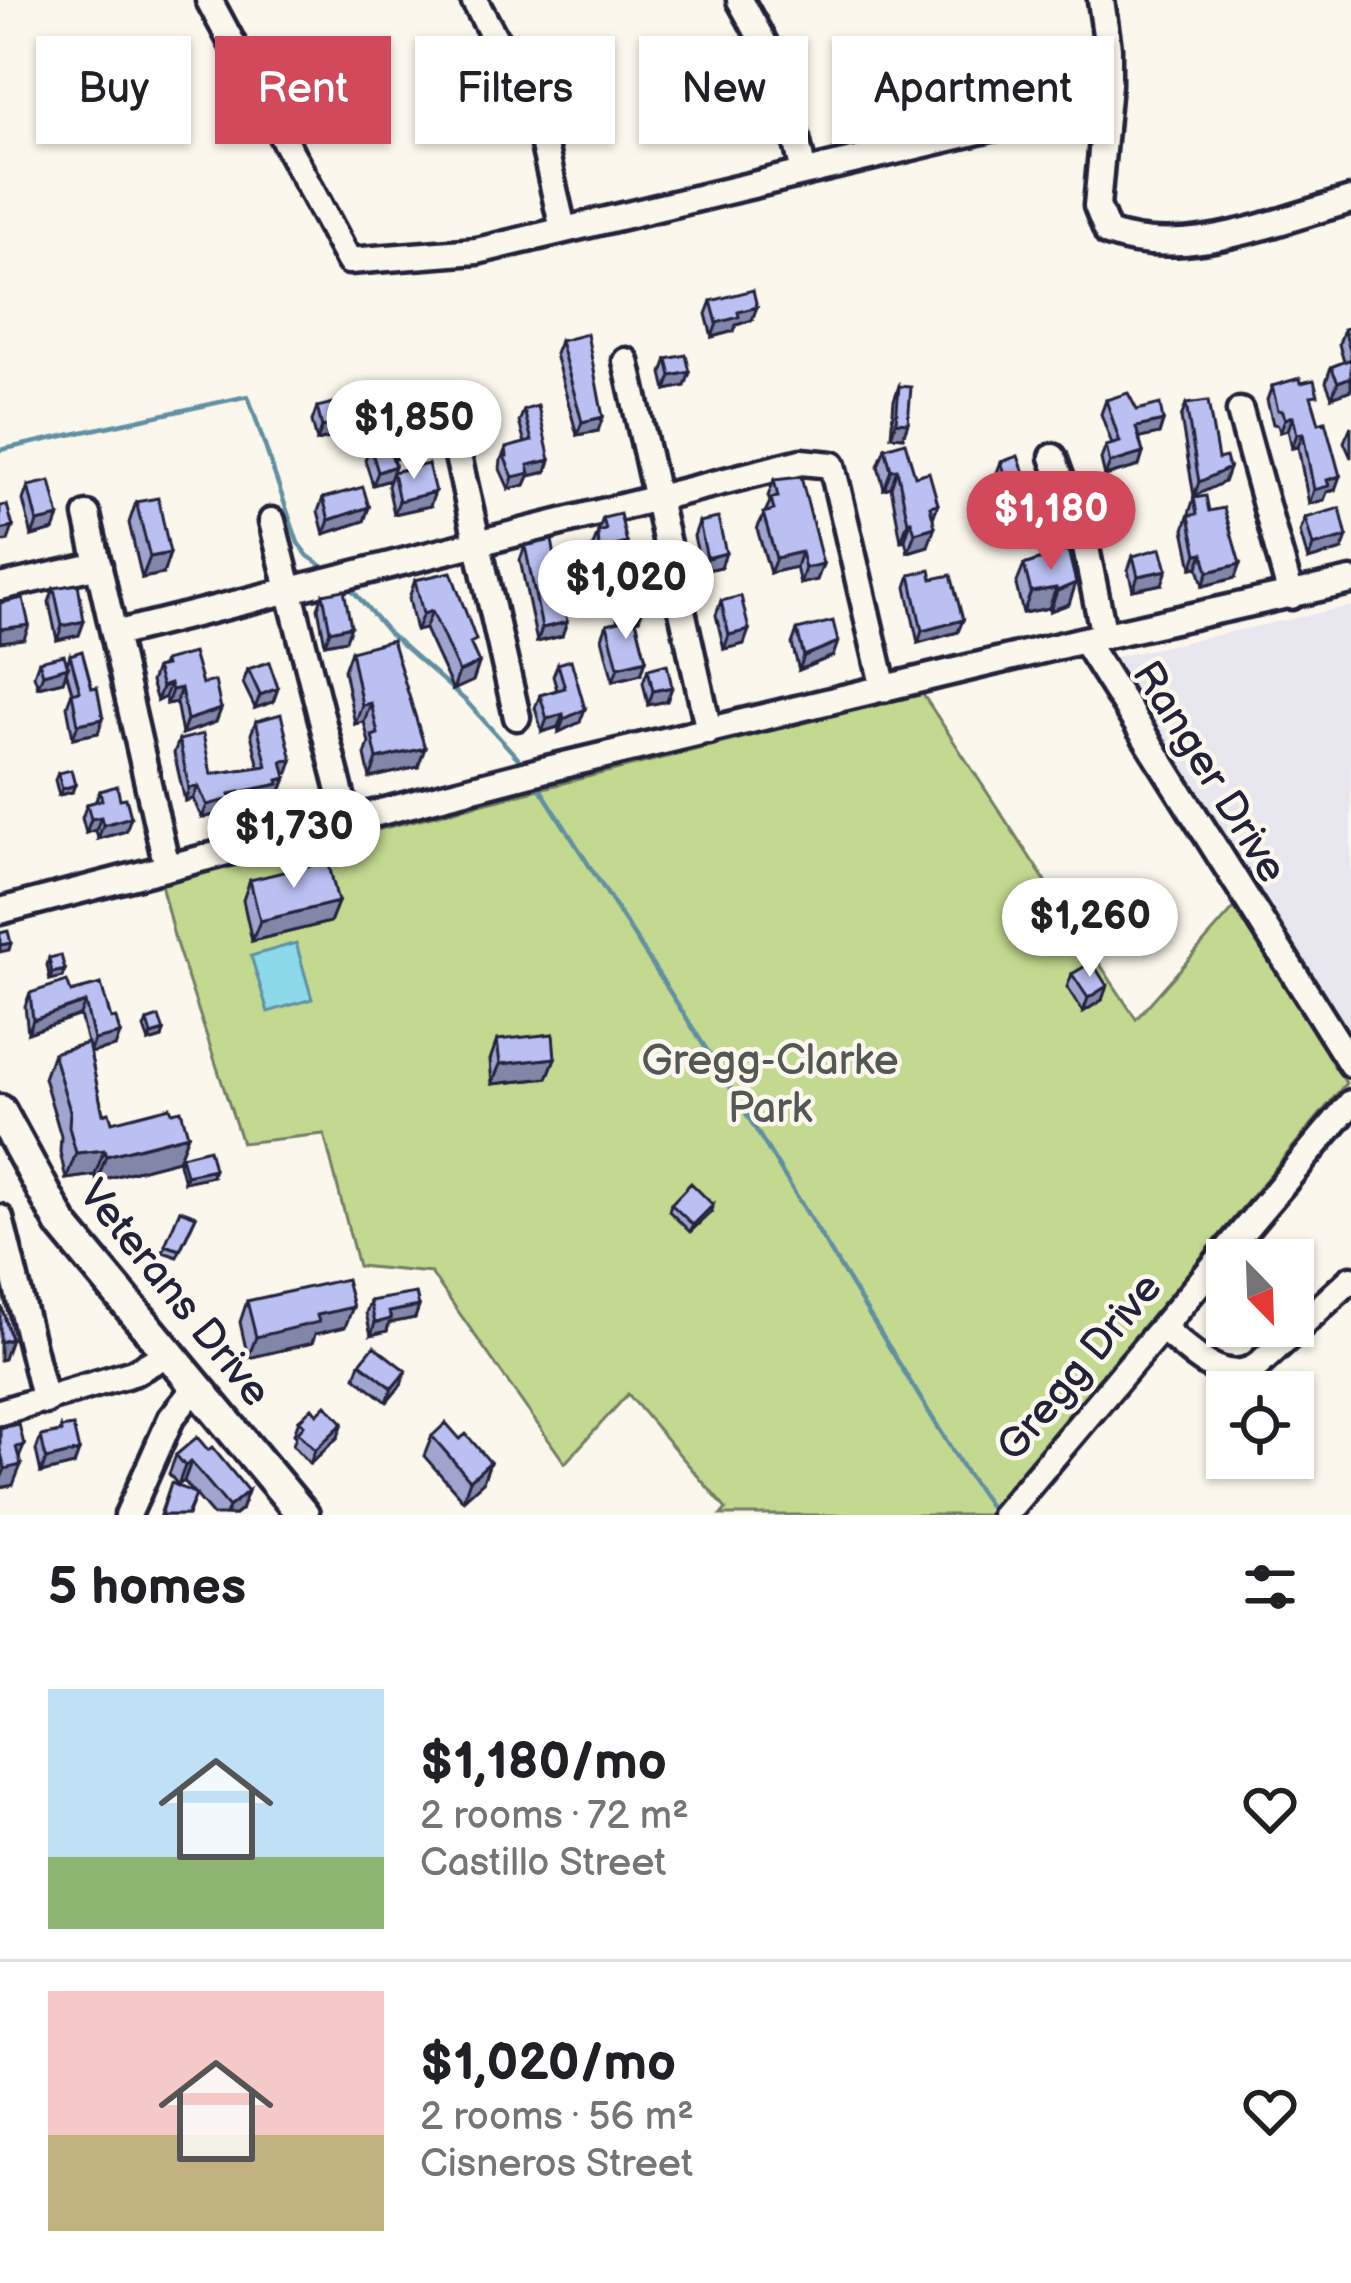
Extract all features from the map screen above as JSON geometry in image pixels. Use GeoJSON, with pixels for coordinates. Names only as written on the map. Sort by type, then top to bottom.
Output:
{"type":"FeatureCollection","features":[{"type":"Feature","properties":{"kind":"main road","name":"Veterans Drive"},"geometry":{"type":"LineString","coordinates":[[0,1111],[62,1225],[303,1515]]}},
{"type":"Feature","properties":{"kind":"street"},"geometry":{"type":"LineString","coordinates":[[209,0],[349,261],[442,256],[923,144]]}},
{"type":"Feature","properties":{"kind":"street"},"geometry":{"type":"LineString","coordinates":[[474,0],[541,132],[563,229]]}},
{"type":"Feature","properties":{"kind":"street"},"geometry":{"type":"LineString","coordinates":[[740,0],[780,72],[804,172]]}},
{"type":"Feature","properties":{"kind":"street"},"geometry":{"type":"LineString","coordinates":[[1101,0],[1106,36]]}},
{"type":"Feature","properties":{"kind":"street"},"geometry":{"type":"LineString","coordinates":[[1103,144],[1097,206],[1108,232],[1128,241],[1206,240],[1351,200]]}},
{"type":"Feature","properties":{"kind":"street"},"geometry":{"type":"LineString","coordinates":[[626,362],[709,731]]}},
{"type":"Feature","properties":{"kind":"street"},"geometry":{"type":"LineString","coordinates":[[1240,411],[1291,596]]}},
{"type":"Feature","properties":{"kind":"street"},"geometry":{"type":"LineString","coordinates":[[450,422],[517,717]]}},
{"type":"Feature","properties":{"kind":"street"},"geometry":{"type":"LineString","coordinates":[[1052,457],[1086,548],[1094,638]]}},
{"type":"Feature","properties":{"kind":"street"},"geometry":{"type":"LineString","coordinates":[[115,634],[801,462],[832,465],[884,688]]}},
{"type":"Feature","properties":{"kind":"street"},"geometry":{"type":"LineString","coordinates":[[87,515],[167,867]]}},
{"type":"Feature","properties":{"kind":"street"},"geometry":{"type":"LineString","coordinates":[[272,520],[348,823]]}},
{"type":"Feature","properties":{"kind":"street"},"geometry":{"type":"LineString","coordinates":[[0,587],[99,565]]}},
{"type":"Feature","properties":{"kind":"street"},"geometry":{"type":"LineString","coordinates":[[0,911],[543,770],[1351,581]]}},
{"type":"Feature","properties":{"kind":"street","name":"Ranger Drive"},"geometry":{"type":"LineString","coordinates":[[1094,638],[1351,1064]]}},
{"type":"Feature","properties":{"kind":"street","name":"Gregg Drive"},"geometry":{"type":"LineString","coordinates":[[1006,1513],[1351,1102]]}},
{"type":"Feature","properties":{"kind":"street"},"geometry":{"type":"LineString","coordinates":[[0,1218],[6,1268],[45,1401]]}},
{"type":"Feature","properties":{"kind":"street"},"geometry":{"type":"LineString","coordinates":[[1162,1328],[1221,1372],[1242,1375],[1351,1279]]}},
{"type":"Feature","properties":{"kind":"street"},"geometry":{"type":"LineString","coordinates":[[0,1412],[134,1373],[169,1353]]}},
{"type":"Feature","properties":{"kind":"street"},"geometry":{"type":"LineString","coordinates":[[128,1515],[171,1418],[196,1388]]}},
{"type":"Feature","properties":{"kind":"shaded area"},"geometry":{"type":"Polygon","coordinates":[[[1351,606],[1351,1063],[1115,657],[1351,606]]]}},
{"type":"Feature","properties":{"kind":"green space","name":"Gregg-Clarke Park"},"geometry":{"type":"Polygon","coordinates":[[[922,693],[1136,1019],[1236,906],[1346,1083],[1216,1239],[1206,1239],[1206,1251],[987,1515],[721,1515],[726,1509],[628,1394],[565,1463],[431,1273],[358,1266],[324,1134],[242,1143],[161,884],[922,693]]]}},
{"type":"Feature","properties":{"kind":"water"},"geometry":{"type":"Polygon","coordinates":[[[296,943],[312,999],[268,1012],[251,956],[296,943]]]}},
{"type":"Feature","properties":{"kind":"building"},"geometry":{"type":"Polygon","coordinates":[[[753,290],[757,307],[717,323],[711,301],[753,290]]]}},
{"type":"Feature","properties":{"kind":"building"},"geometry":{"type":"Polygon","coordinates":[[[1351,327],[1351,354],[1344,329],[1351,327]]]}},
{"type":"Feature","properties":{"kind":"building"},"geometry":{"type":"Polygon","coordinates":[[[587,334],[603,417],[582,422],[560,341],[587,334]]]}},
{"type":"Feature","properties":{"kind":"building"},"geometry":{"type":"Polygon","coordinates":[[[686,355],[690,372],[671,376],[667,359],[686,355]]]}},
{"type":"Feature","properties":{"kind":"building"},"geometry":{"type":"Polygon","coordinates":[[[1351,359],[1351,377],[1338,382],[1331,367],[1351,359]]]}},
{"type":"Feature","properties":{"kind":"building"},"geometry":{"type":"Polygon","coordinates":[[[1300,378],[1301,383],[1314,380],[1318,395],[1311,396],[1319,423],[1325,421],[1340,476],[1314,490],[1303,433],[1297,434],[1293,416],[1285,419],[1278,410],[1272,386],[1300,378]]]}},
{"type":"Feature","properties":{"kind":"building"},"geometry":{"type":"Polygon","coordinates":[[[899,386],[911,387],[908,423],[896,422],[899,386]]]}},
{"type":"Feature","properties":{"kind":"building"},"geometry":{"type":"Polygon","coordinates":[[[1128,393],[1137,410],[1160,404],[1163,421],[1136,427],[1143,453],[1110,463],[1106,446],[1120,442],[1106,400],[1128,393]]]}},
{"type":"Feature","properties":{"kind":"building"},"geometry":{"type":"Polygon","coordinates":[[[341,401],[346,421],[322,427],[317,407],[341,401]]]}},
{"type":"Feature","properties":{"kind":"building"},"geometry":{"type":"Polygon","coordinates":[[[1208,401],[1218,459],[1226,457],[1229,468],[1199,482],[1186,404],[1208,401]]]}},
{"type":"Feature","properties":{"kind":"building"},"geometry":{"type":"Polygon","coordinates":[[[538,406],[550,460],[528,465],[530,473],[513,477],[504,456],[506,448],[532,441],[524,410],[538,406]]]}},
{"type":"Feature","properties":{"kind":"building"},"geometry":{"type":"Polygon","coordinates":[[[422,417],[427,439],[389,447],[395,466],[378,472],[370,446],[382,444],[378,427],[422,417]]]}},
{"type":"Feature","properties":{"kind":"building"},"geometry":{"type":"Polygon","coordinates":[[[905,442],[915,476],[929,472],[938,504],[930,506],[935,527],[915,533],[908,522],[897,469],[891,470],[885,448],[905,442]]]}},
{"type":"Feature","properties":{"kind":"building"},"geometry":{"type":"Polygon","coordinates":[[[1018,456],[1027,481],[1020,484],[1034,515],[1029,517],[1032,526],[1020,530],[1001,462],[1018,456]]]}},
{"type":"Feature","properties":{"kind":"building"},"geometry":{"type":"Polygon","coordinates":[[[428,464],[435,492],[399,501],[393,472],[428,464]]]}},
{"type":"Feature","properties":{"kind":"building"},"geometry":{"type":"Polygon","coordinates":[[[801,477],[823,564],[805,568],[801,552],[776,558],[763,513],[774,510],[771,498],[778,497],[774,480],[801,477]]]}},
{"type":"Feature","properties":{"kind":"building"},"geometry":{"type":"Polygon","coordinates":[[[50,481],[59,517],[37,522],[28,486],[50,481]]]}},
{"type":"Feature","properties":{"kind":"building"},"geometry":{"type":"Polygon","coordinates":[[[363,487],[369,507],[329,520],[323,498],[363,487]]]}},
{"type":"Feature","properties":{"kind":"building"},"geometry":{"type":"Polygon","coordinates":[[[1206,496],[1209,511],[1224,508],[1240,564],[1208,572],[1203,553],[1197,554],[1189,516],[1197,514],[1194,498],[1206,496]]]}},
{"type":"Feature","properties":{"kind":"building"},"geometry":{"type":"Polygon","coordinates":[[[158,498],[170,553],[150,557],[136,502],[158,498]]]}},
{"type":"Feature","properties":{"kind":"building"},"geometry":{"type":"Polygon","coordinates":[[[7,505],[13,527],[0,530],[0,506],[7,505]]]}},
{"type":"Feature","properties":{"kind":"building"},"geometry":{"type":"Polygon","coordinates":[[[1340,508],[1347,537],[1313,546],[1305,518],[1340,508]]]}},
{"type":"Feature","properties":{"kind":"building"},"geometry":{"type":"Polygon","coordinates":[[[620,514],[627,543],[599,550],[598,532],[606,530],[603,518],[620,514]]]}},
{"type":"Feature","properties":{"kind":"building"},"geometry":{"type":"Polygon","coordinates":[[[718,518],[726,553],[707,558],[699,522],[718,518]]]}},
{"type":"Feature","properties":{"kind":"building"},"geometry":{"type":"Polygon","coordinates":[[[552,540],[567,622],[542,628],[525,546],[552,540]]]}},
{"type":"Feature","properties":{"kind":"building"},"geometry":{"type":"Polygon","coordinates":[[[1161,548],[1167,570],[1138,576],[1133,556],[1161,548]]]}},
{"type":"Feature","properties":{"kind":"building"},"geometry":{"type":"Polygon","coordinates":[[[1068,550],[1076,583],[1057,591],[1031,592],[1024,565],[1068,550]]]}},
{"type":"Feature","properties":{"kind":"building"},"geometry":{"type":"Polygon","coordinates":[[[635,569],[644,605],[624,610],[615,573],[635,569]]]}},
{"type":"Feature","properties":{"kind":"building"},"geometry":{"type":"Polygon","coordinates":[[[930,570],[932,579],[951,575],[963,620],[922,631],[910,575],[930,570]]]}},
{"type":"Feature","properties":{"kind":"building"},"geometry":{"type":"Polygon","coordinates":[[[451,572],[476,640],[470,643],[479,663],[459,672],[432,611],[423,614],[415,580],[451,572]]]}},
{"type":"Feature","properties":{"kind":"building"},"geometry":{"type":"Polygon","coordinates":[[[78,584],[84,621],[62,626],[54,588],[78,584]]]}},
{"type":"Feature","properties":{"kind":"building"},"geometry":{"type":"Polygon","coordinates":[[[344,590],[351,626],[330,631],[323,594],[344,590]]]}},
{"type":"Feature","properties":{"kind":"building"},"geometry":{"type":"Polygon","coordinates":[[[741,596],[749,630],[729,635],[721,601],[741,596]]]}},
{"type":"Feature","properties":{"kind":"building"},"geometry":{"type":"Polygon","coordinates":[[[23,598],[29,625],[0,629],[0,603],[23,598]]]}},
{"type":"Feature","properties":{"kind":"building"},"geometry":{"type":"Polygon","coordinates":[[[635,617],[646,660],[618,667],[607,624],[635,617]]]}},
{"type":"Feature","properties":{"kind":"building"},"geometry":{"type":"Polygon","coordinates":[[[833,621],[838,642],[804,656],[797,630],[833,621]]]}},
{"type":"Feature","properties":{"kind":"building"},"geometry":{"type":"Polygon","coordinates":[[[392,640],[425,748],[377,759],[372,736],[378,734],[371,703],[362,705],[351,651],[392,640]]]}},
{"type":"Feature","properties":{"kind":"building"},"geometry":{"type":"Polygon","coordinates":[[[82,651],[92,688],[97,687],[103,719],[78,724],[72,693],[80,691],[70,655],[82,651]]]}},
{"type":"Feature","properties":{"kind":"building"},"geometry":{"type":"Polygon","coordinates":[[[193,653],[202,684],[215,681],[221,709],[187,720],[181,688],[162,687],[156,668],[193,653]]]}},
{"type":"Feature","properties":{"kind":"building"},"geometry":{"type":"Polygon","coordinates":[[[64,655],[68,667],[43,674],[39,661],[64,655]]]}},
{"type":"Feature","properties":{"kind":"building"},"geometry":{"type":"Polygon","coordinates":[[[571,660],[585,709],[564,719],[563,714],[547,719],[540,695],[565,688],[558,664],[571,660]]]}},
{"type":"Feature","properties":{"kind":"building"},"geometry":{"type":"Polygon","coordinates":[[[269,662],[278,688],[260,695],[248,669],[269,662]]]}},
{"type":"Feature","properties":{"kind":"building"},"geometry":{"type":"Polygon","coordinates":[[[667,664],[672,687],[653,691],[648,669],[667,664]]]}},
{"type":"Feature","properties":{"kind":"building"},"geometry":{"type":"Polygon","coordinates":[[[281,714],[292,760],[282,761],[286,778],[278,780],[279,784],[230,794],[231,799],[207,805],[198,786],[189,788],[179,740],[203,734],[211,774],[267,766],[256,721],[281,714]]]}},
{"type":"Feature","properties":{"kind":"building"},"geometry":{"type":"Polygon","coordinates":[[[71,770],[75,785],[62,789],[58,773],[71,770]]]}},
{"type":"Feature","properties":{"kind":"building"},"geometry":{"type":"Polygon","coordinates":[[[117,786],[131,817],[103,825],[101,817],[91,819],[87,804],[102,800],[100,791],[117,786]]]}},
{"type":"Feature","properties":{"kind":"building"},"geometry":{"type":"Polygon","coordinates":[[[328,861],[338,902],[260,921],[250,880],[328,861]]]}},
{"type":"Feature","properties":{"kind":"building"},"geometry":{"type":"Polygon","coordinates":[[[8,931],[11,943],[0,945],[0,933],[8,931]]]}},
{"type":"Feature","properties":{"kind":"building"},"geometry":{"type":"Polygon","coordinates":[[[61,955],[65,970],[52,973],[49,958],[61,955]]]}},
{"type":"Feature","properties":{"kind":"building"},"geometry":{"type":"Polygon","coordinates":[[[1092,962],[1107,986],[1088,998],[1072,974],[1092,962]]]}},
{"type":"Feature","properties":{"kind":"building"},"geometry":{"type":"Polygon","coordinates":[[[67,981],[71,992],[101,984],[120,1034],[94,1040],[85,1002],[33,1020],[30,993],[67,981]]]}},
{"type":"Feature","properties":{"kind":"building"},"geometry":{"type":"Polygon","coordinates":[[[159,1017],[164,1031],[151,1035],[147,1021],[159,1017]]]}},
{"type":"Feature","properties":{"kind":"building"},"geometry":{"type":"Polygon","coordinates":[[[553,1034],[555,1058],[500,1064],[497,1040],[553,1034]]]}},
{"type":"Feature","properties":{"kind":"building"},"geometry":{"type":"Polygon","coordinates":[[[88,1043],[103,1114],[109,1112],[112,1122],[170,1107],[172,1112],[181,1110],[188,1135],[106,1156],[104,1150],[76,1153],[53,1053],[88,1043]]]}},
{"type":"Feature","properties":{"kind":"building"},"geometry":{"type":"Polygon","coordinates":[[[209,1149],[214,1169],[186,1175],[181,1156],[209,1149]]]}},
{"type":"Feature","properties":{"kind":"building"},"geometry":{"type":"Polygon","coordinates":[[[691,1183],[713,1205],[693,1225],[671,1204],[691,1183]]]}},
{"type":"Feature","properties":{"kind":"building"},"geometry":{"type":"Polygon","coordinates":[[[180,1210],[196,1216],[180,1250],[165,1245],[180,1210]]]}},
{"type":"Feature","properties":{"kind":"building"},"geometry":{"type":"Polygon","coordinates":[[[346,1279],[353,1307],[317,1315],[319,1322],[256,1337],[247,1301],[346,1279]]]}},
{"type":"Feature","properties":{"kind":"building"},"geometry":{"type":"Polygon","coordinates":[[[416,1293],[419,1306],[389,1312],[391,1319],[375,1323],[370,1301],[416,1293]]]}},
{"type":"Feature","properties":{"kind":"building"},"geometry":{"type":"Polygon","coordinates":[[[0,1309],[11,1339],[0,1342],[0,1309]]]}},
{"type":"Feature","properties":{"kind":"building"},"geometry":{"type":"Polygon","coordinates":[[[374,1346],[406,1371],[392,1388],[360,1363],[374,1346]]]}},
{"type":"Feature","properties":{"kind":"building"},"geometry":{"type":"Polygon","coordinates":[[[326,1405],[343,1423],[315,1450],[298,1432],[304,1425],[299,1420],[312,1408],[317,1414],[326,1405]]]}},
{"type":"Feature","properties":{"kind":"building"},"geometry":{"type":"Polygon","coordinates":[[[446,1423],[460,1439],[466,1434],[490,1462],[470,1480],[432,1436],[446,1423]]]}},
{"type":"Feature","properties":{"kind":"building"},"geometry":{"type":"Polygon","coordinates":[[[19,1424],[24,1445],[16,1447],[21,1465],[5,1469],[0,1428],[19,1424]]]}},
{"type":"Feature","properties":{"kind":"building"},"geometry":{"type":"Polygon","coordinates":[[[73,1426],[79,1451],[46,1459],[41,1436],[73,1426]]]}},
{"type":"Feature","properties":{"kind":"building"},"geometry":{"type":"Polygon","coordinates":[[[197,1437],[208,1450],[212,1447],[248,1491],[229,1507],[191,1462],[185,1466],[176,1455],[197,1437]]]}},
{"type":"Feature","properties":{"kind":"building"},"geometry":{"type":"Polygon","coordinates":[[[171,1483],[196,1494],[187,1515],[161,1515],[171,1483]]]}},
{"type":"Feature","properties":{"kind":"waterway"},"geometry":{"type":"LineString","coordinates":[[0,450],[248,396],[298,543],[321,565]]}},
{"type":"Feature","properties":{"kind":"waterway"},"geometry":{"type":"LineString","coordinates":[[348,585],[389,633],[466,701],[524,765]]}},
{"type":"Feature","properties":{"kind":"waterway"},"geometry":{"type":"LineString","coordinates":[[534,779],[993,1511]]}}]}
